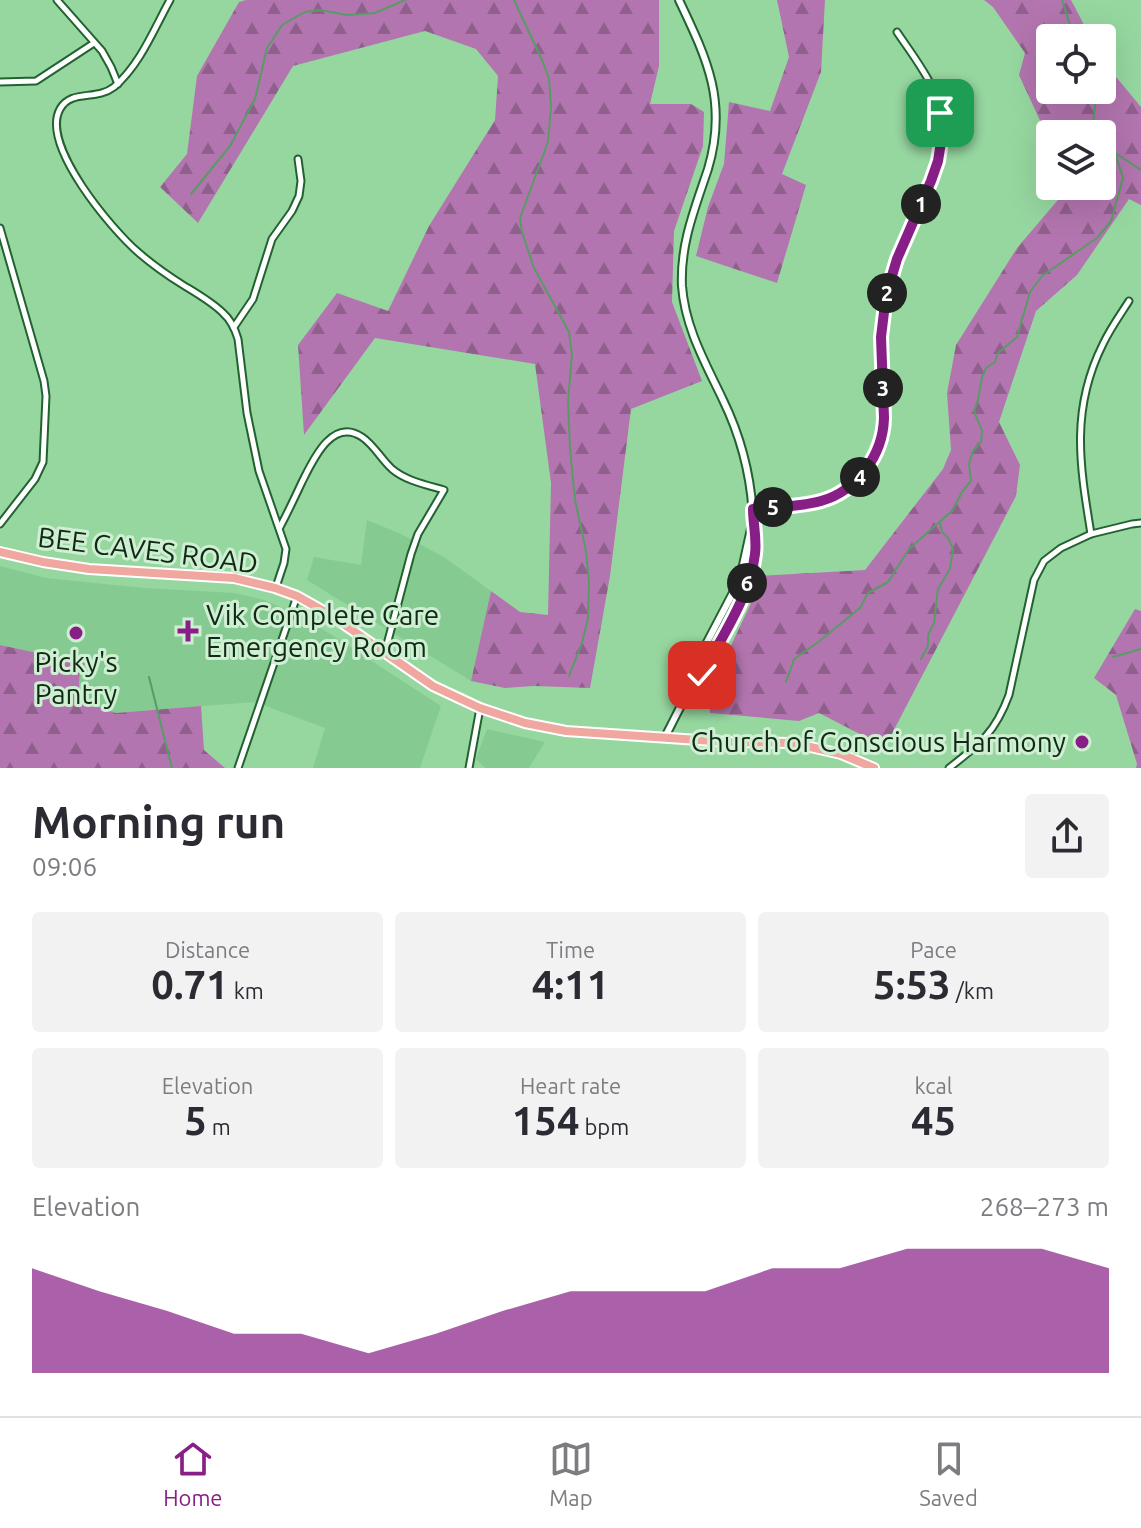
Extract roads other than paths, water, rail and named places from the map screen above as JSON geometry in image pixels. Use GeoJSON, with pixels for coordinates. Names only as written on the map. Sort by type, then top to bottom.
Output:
{"type":"FeatureCollection","features":[{"type":"Feature","properties":{"kind":"main road","name":"BEE CAVES ROAD"},"geometry":{"type":"LineString","coordinates":[[0,552],[73,567],[234,578],[275,588],[329,614],[433,686],[480,708],[525,723],[566,731],[728,742],[793,743],[841,754],[874,768]]}},
{"type":"Feature","properties":{"kind":"street"},"geometry":{"type":"LineString","coordinates":[[57,0],[108,59],[118,84]]}},
{"type":"Feature","properties":{"kind":"street"},"geometry":{"type":"LineString","coordinates":[[170,0],[139,57],[118,84],[105,93],[69,99],[61,107],[56,126],[59,141],[75,177],[118,231],[136,251],[223,313],[234,327],[259,471],[286,549],[275,588]]}},
{"type":"Feature","properties":{"kind":"street"},"geometry":{"type":"LineString","coordinates":[[665,737],[692,684],[702,675],[746,586],[753,564],[756,536],[748,474],[740,441],[685,311],[682,269],[685,241],[709,165],[716,122],[708,65],[679,0]]}},
{"type":"Feature","properties":{"kind":"street"},"geometry":{"type":"LineString","coordinates":[[753,509],[807,504],[836,495],[868,468],[884,429],[881,337],[886,296],[897,259],[931,181],[941,142],[940,113],[933,89],[897,32]]}},
{"type":"Feature","properties":{"kind":"street"},"geometry":{"type":"LineString","coordinates":[[0,82],[36,81],[94,43]]}},
{"type":"Feature","properties":{"kind":"street"},"geometry":{"type":"LineString","coordinates":[[234,327],[253,299],[272,239],[299,196],[301,181],[298,159]]}},
{"type":"Feature","properties":{"kind":"street"},"geometry":{"type":"LineString","coordinates":[[0,228],[46,396],[43,462],[35,479],[0,524]]}},
{"type":"Feature","properties":{"kind":"street"},"geometry":{"type":"LineString","coordinates":[[1091,534],[1079,446],[1084,401],[1103,344],[1129,301]]}},
{"type":"Feature","properties":{"kind":"street"},"geometry":{"type":"LineString","coordinates":[[280,527],[314,458],[332,437],[343,431],[358,434],[406,478],[444,490],[418,534],[385,652]]}},
{"type":"Feature","properties":{"kind":"street"},"geometry":{"type":"LineString","coordinates":[[692,684],[693,669],[737,582],[753,520]]}},
{"type":"Feature","properties":{"kind":"street"},"geometry":{"type":"LineString","coordinates":[[949,768],[984,740],[1004,710],[1034,580],[1044,561],[1061,548],[1091,534],[1141,523]]}},
{"type":"Feature","properties":{"kind":"street"},"geometry":{"type":"LineString","coordinates":[[737,582],[746,586]]}},
{"type":"Feature","properties":{"kind":"street"},"geometry":{"type":"LineString","coordinates":[[238,768],[297,596]]}},
{"type":"Feature","properties":{"kind":"street"},"geometry":{"type":"LineString","coordinates":[[469,768],[480,708]]}},
{"type":"Feature","properties":{"kind":"waterway"},"geometry":{"type":"LineString","coordinates":[[191,194],[230,146],[255,99],[267,48],[282,25],[305,12],[375,13],[405,0]]}},
{"type":"Feature","properties":{"kind":"waterway"},"geometry":{"type":"LineString","coordinates":[[514,0],[549,78],[551,107],[548,142],[520,218],[522,232],[534,268],[569,332],[572,355],[568,402],[570,448],[589,583],[588,618],[569,676]]}},
{"type":"Feature","properties":{"kind":"waterway"},"geometry":{"type":"LineString","coordinates":[[1062,0],[1070,24]]}},
{"type":"Feature","properties":{"kind":"waterway"},"geometry":{"type":"LineString","coordinates":[[1093,120],[1095,104]]}},
{"type":"Feature","properties":{"kind":"waterway"},"geometry":{"type":"LineString","coordinates":[[1116,154],[1141,170]]}},
{"type":"Feature","properties":{"kind":"waterway"},"geometry":{"type":"LineString","coordinates":[[786,682],[794,659],[860,608],[868,593],[888,582],[909,549],[953,510],[971,481],[969,464],[973,451],[981,442],[982,431],[974,411],[986,368],[1017,337],[1030,292],[1042,276],[1097,238],[1111,221],[1123,178],[1116,156]]}},
{"type":"Feature","properties":{"kind":"waterway"},"geometry":{"type":"LineString","coordinates":[[921,659],[934,623],[938,589],[950,569],[953,549],[940,523]]}},
{"type":"Feature","properties":{"kind":"waterway"},"geometry":{"type":"LineString","coordinates":[[1113,657],[1141,649]]}},
{"type":"Feature","properties":{"kind":"waterway"},"geometry":{"type":"LineString","coordinates":[[149,677],[172,768]]}},
{"type":"Feature","properties":{"kind":"place","name":"Vik Complete Care Emergency Room"},"geometry":{"type":"Point","coordinates":[188,631]}},
{"type":"Feature","properties":{"kind":"place","name":"Picky's Pantry"},"geometry":{"type":"Point","coordinates":[76,633]}},
{"type":"Feature","properties":{"kind":"place","name":"Church of Conscious Harmony"},"geometry":{"type":"Point","coordinates":[1082,742]}}]}
